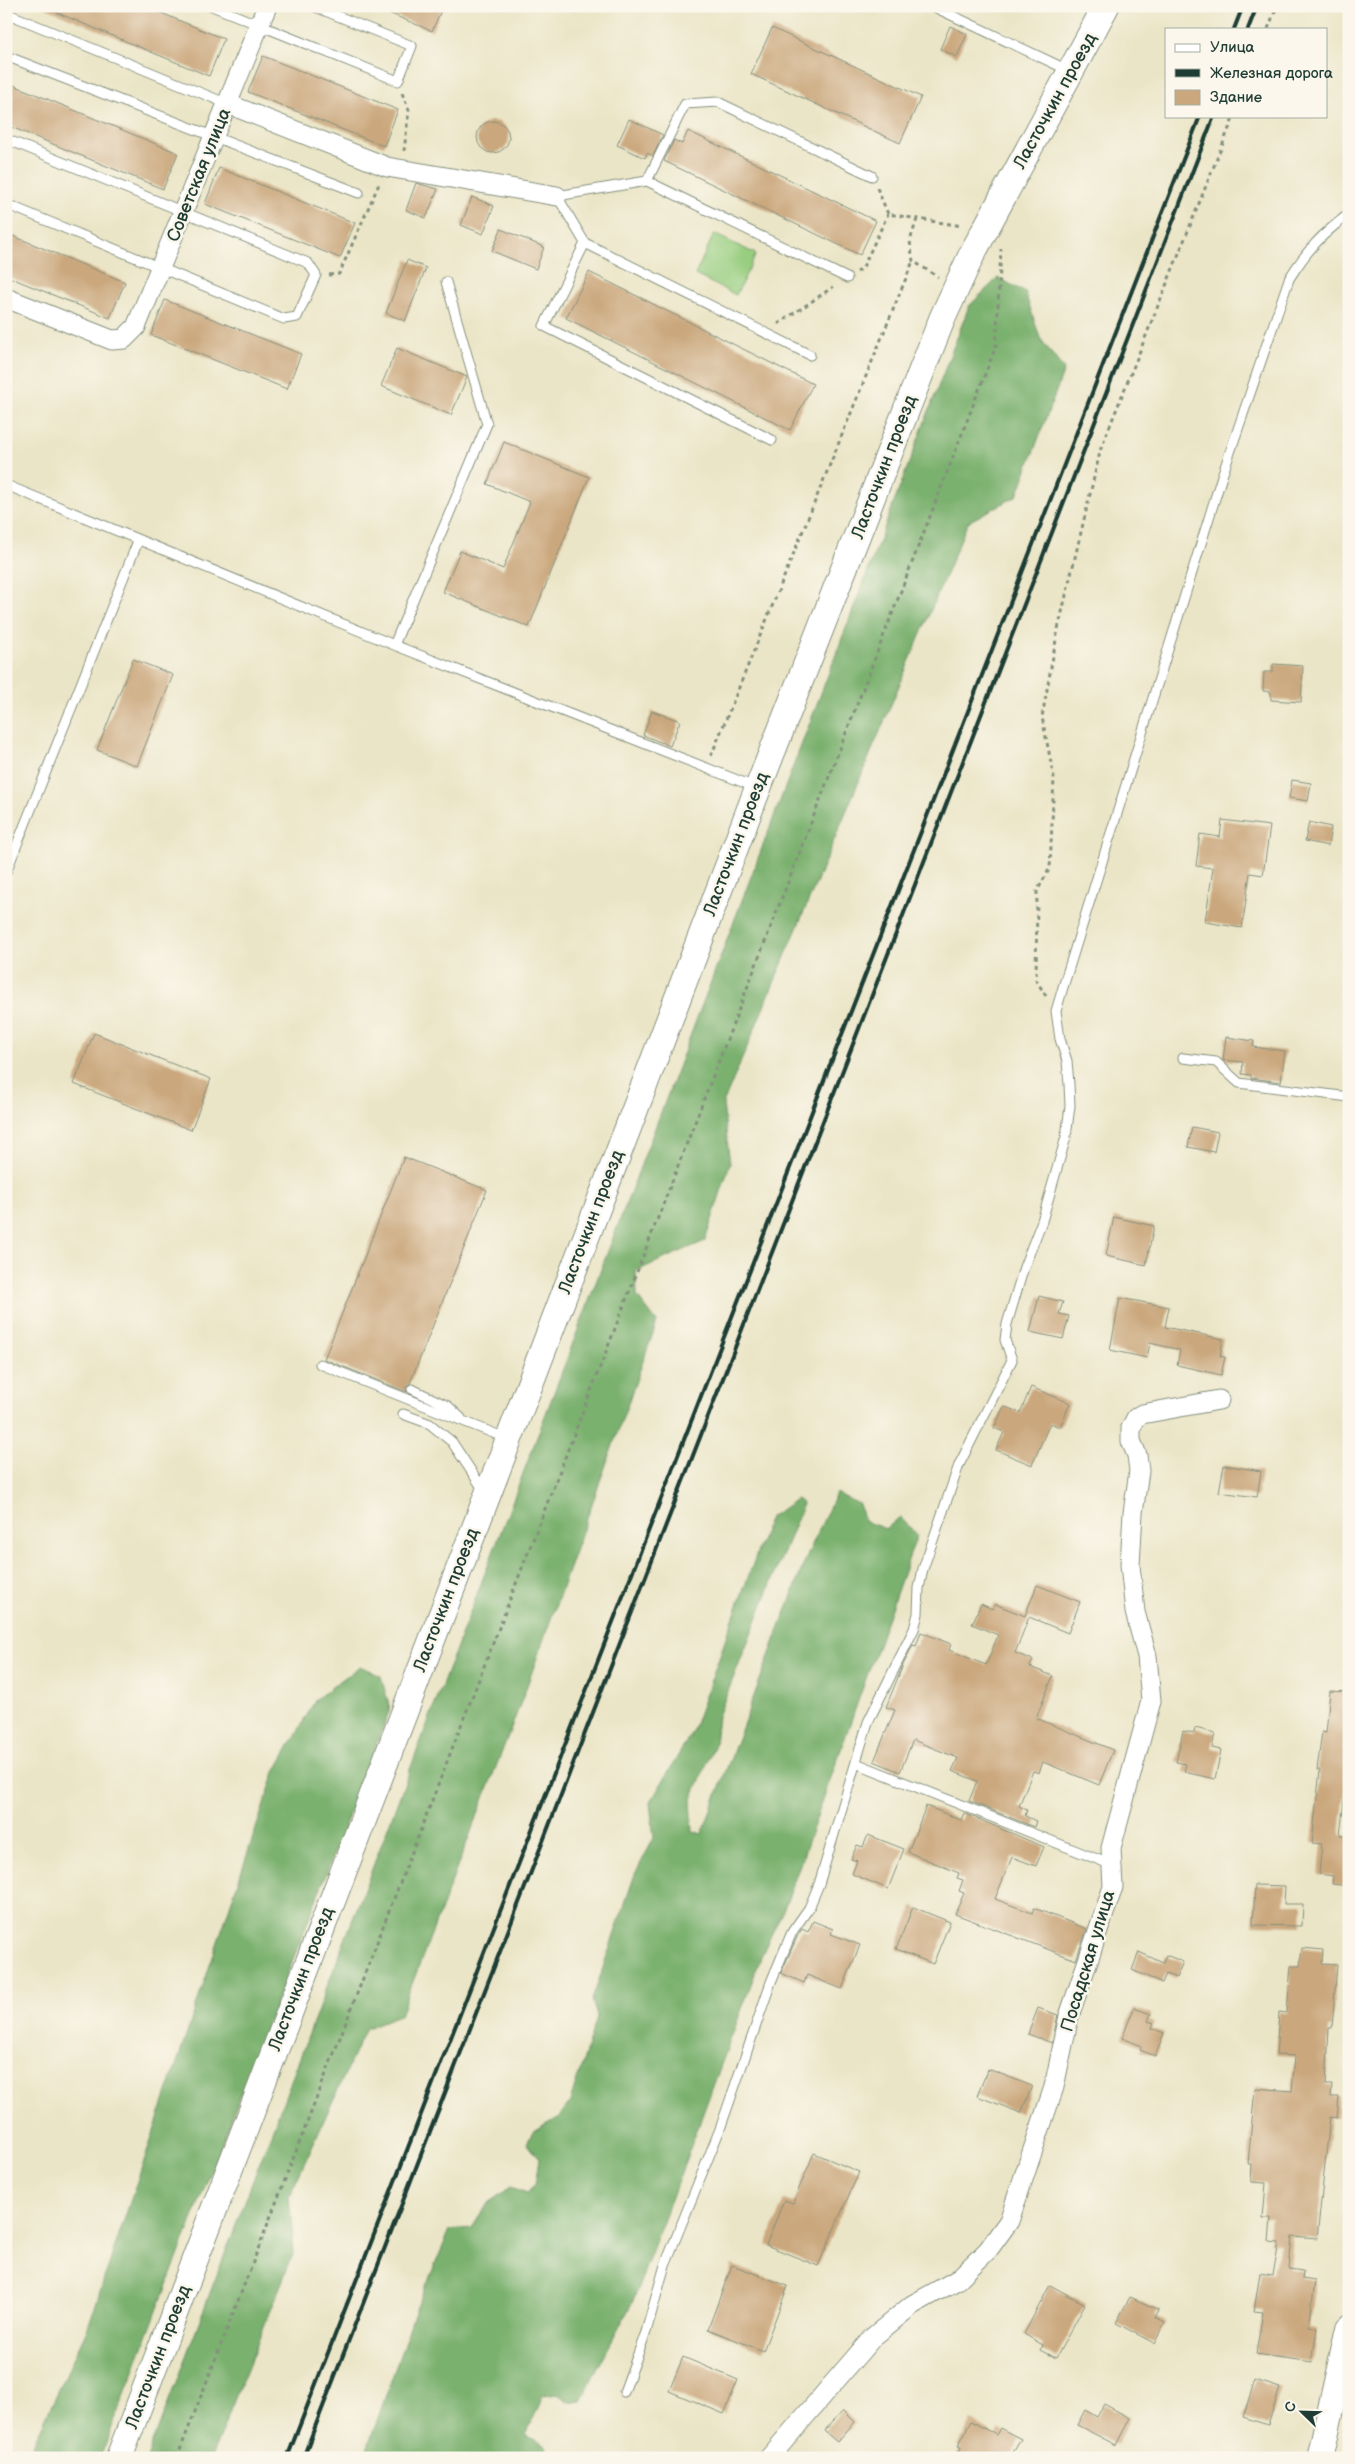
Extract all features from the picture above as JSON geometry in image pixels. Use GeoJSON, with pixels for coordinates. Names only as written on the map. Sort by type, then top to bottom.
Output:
{"type":"FeatureCollection","features":[{"type":"Feature","properties":{"kind":"street","name":"Советская улица"},"geometry":{"type":"LineString","coordinates":[[6,298],[112,340],[124,339],[136,327],[268,6]]}},
{"type":"Feature","properties":{"kind":"street","name":"Ласточкин проезд"},"geometry":{"type":"LineString","coordinates":[[120,2458],[486,1495],[758,788],[956,286],[993,236],[1106,6]]}},
{"type":"Feature","properties":{"kind":"street"},"geometry":{"type":"LineString","coordinates":[[228,104],[395,168],[557,196]]}},
{"type":"Feature","properties":{"kind":"street","name":"Посадская улица"},"geometry":{"type":"LineString","coordinates":[[769,2458],[873,2337],[912,2305],[957,2280],[988,2250],[1009,2221],[1054,2087],[1069,2016],[1113,1887],[1111,1848],[1151,1701],[1147,1656],[1135,1612],[1130,1565],[1132,1513],[1139,1471],[1137,1455],[1131,1441],[1131,1428],[1136,1418],[1142,1414],[1219,1400]]}},
{"type":"Feature","properties":{"kind":"street"},"geometry":{"type":"LineString","coordinates":[[1320,2458],[1349,2328]]}},
{"type":"Feature","properties":{"kind":"lane"},"geometry":{"type":"LineString","coordinates":[[212,6],[398,81],[412,46],[313,6]]}},
{"type":"Feature","properties":{"kind":"lane"},"geometry":{"type":"LineString","coordinates":[[932,6],[1072,72]]}},
{"type":"Feature","properties":{"kind":"lane"},"geometry":{"type":"LineString","coordinates":[[6,13],[228,104]]}},
{"type":"Feature","properties":{"kind":"lane"},"geometry":{"type":"LineString","coordinates":[[6,56],[359,193]]}},
{"type":"Feature","properties":{"kind":"lane"},"geometry":{"type":"LineString","coordinates":[[647,181],[685,104],[718,102],[872,176]]}},
{"type":"Feature","properties":{"kind":"lane"},"geometry":{"type":"LineString","coordinates":[[6,139],[308,263],[316,275],[297,316],[284,319],[6,204]]}},
{"type":"Feature","properties":{"kind":"lane"},"geometry":{"type":"LineString","coordinates":[[810,355],[585,243],[557,196],[647,181],[847,278]]}},
{"type":"Feature","properties":{"kind":"lane"},"geometry":{"type":"LineString","coordinates":[[624,2392],[646,2332],[666,2265],[720,2129],[771,1982],[792,1932],[808,1908],[819,1884],[868,1722],[880,1694],[901,1659],[914,1629],[918,1614],[919,1588],[923,1569],[959,1465],[1012,1360],[1005,1340],[1007,1324],[1052,1190],[1067,1129],[1070,1106],[1068,1069],[1056,1011],[1222,476],[1289,279],[1306,252],[1330,228],[1349,214]]}},
{"type":"Feature","properties":{"kind":"lane"},"geometry":{"type":"LineString","coordinates":[[585,243],[544,326],[772,440]]}},
{"type":"Feature","properties":{"kind":"lane"},"geometry":{"type":"LineString","coordinates":[[394,645],[487,424],[446,282]]}},
{"type":"Feature","properties":{"kind":"lane"},"geometry":{"type":"LineString","coordinates":[[6,486],[394,645],[758,788]]}},
{"type":"Feature","properties":{"kind":"lane"},"geometry":{"type":"LineString","coordinates":[[6,872],[9,857],[138,541]]}},
{"type":"Feature","properties":{"kind":"lane"},"geometry":{"type":"LineString","coordinates":[[1183,1058],[1216,1062],[1240,1083],[1349,1097]]}},
{"type":"Feature","properties":{"kind":"lane"},"geometry":{"type":"LineString","coordinates":[[320,1364],[508,1439]]}},
{"type":"Feature","properties":{"kind":"lane"},"geometry":{"type":"LineString","coordinates":[[412,1389],[448,1406],[465,1421]]}},
{"type":"Feature","properties":{"kind":"lane"},"geometry":{"type":"LineString","coordinates":[[403,1414],[430,1424],[452,1442],[486,1495]]}},
{"type":"Feature","properties":{"kind":"lane"},"geometry":{"type":"LineString","coordinates":[[856,1763],[1112,1865]]}},
{"type":"Feature","properties":{"kind":"path"},"geometry":{"type":"LineString","coordinates":[[1268,28],[1277,6]]}},
{"type":"Feature","properties":{"kind":"path"},"geometry":{"type":"LineString","coordinates":[[316,275],[339,274],[395,168],[409,110],[398,81]]}},
{"type":"Feature","properties":{"kind":"path"},"geometry":{"type":"LineString","coordinates":[[1056,1011],[1036,980],[1037,891],[1050,868],[1054,778],[1042,717],[1058,629],[1101,448],[1233,118]]}},
{"type":"Feature","properties":{"kind":"path"},"geometry":{"type":"LineString","coordinates":[[177,2458],[996,346],[993,236],[888,214],[872,176]]}},
{"type":"Feature","properties":{"kind":"path"},"geometry":{"type":"LineString","coordinates":[[706,768],[913,261],[910,241],[917,219]]}},
{"type":"Feature","properties":{"kind":"path"},"geometry":{"type":"LineString","coordinates":[[913,261],[956,286]]}},
{"type":"Feature","properties":{"kind":"green space"},"geometry":{"type":"Polygon","coordinates":[[[714,234],[756,254],[736,295],[695,275],[714,234]]]}},
{"type":"Feature","properties":{"kind":"green space"},"geometry":{"type":"Polygon","coordinates":[[[998,278],[1025,292],[1040,338],[1064,370],[1017,496],[968,522],[723,1104],[730,1164],[705,1241],[636,1271],[637,1296],[657,1322],[523,1697],[400,2015],[366,2028],[289,2197],[294,2252],[211,2458],[147,2458],[969,306],[998,278]]]}},
{"type":"Feature","properties":{"kind":"green space"},"geometry":{"type":"Polygon","coordinates":[[[836,1493],[859,1504],[864,1521],[886,1529],[900,1517],[917,1535],[786,1904],[763,1952],[634,2299],[581,2400],[568,2402],[556,2394],[543,2396],[526,2435],[547,2447],[547,2458],[364,2458],[416,2309],[450,2230],[472,2228],[488,2203],[511,2187],[527,2193],[535,2185],[539,2158],[527,2143],[533,2132],[559,2117],[570,2102],[597,2017],[592,2000],[635,1874],[654,1838],[650,1803],[692,1732],[770,1517],[797,1499],[803,1504],[718,1716],[715,1744],[691,1801],[693,1831],[702,1834],[806,1558],[836,1493]]]}},
{"type":"Feature","properties":{"kind":"green space"},"geometry":{"type":"Polygon","coordinates":[[[360,1666],[381,1676],[390,1709],[100,2458],[27,2458],[88,2327],[275,1772],[316,1699],[360,1666]]]}},
{"type":"Feature","properties":{"kind":"building"},"geometry":{"type":"Polygon","coordinates":[[[41,6],[144,6],[224,39],[209,76],[41,6]]]}},
{"type":"Feature","properties":{"kind":"building"},"geometry":{"type":"Polygon","coordinates":[[[372,6],[443,6],[432,31],[372,6]]]}},
{"type":"Feature","properties":{"kind":"building"},"geometry":{"type":"Polygon","coordinates":[[[950,26],[967,34],[957,57],[940,49],[950,26]]]}},
{"type":"Feature","properties":{"kind":"building"},"geometry":{"type":"Polygon","coordinates":[[[772,28],[921,97],[900,143],[751,74],[772,28]]]}},
{"type":"Feature","properties":{"kind":"building"},"geometry":{"type":"Polygon","coordinates":[[[263,56],[398,110],[384,146],[248,92],[263,56]]]}},
{"type":"Feature","properties":{"kind":"building"},"geometry":{"type":"Polygon","coordinates":[[[6,82],[178,153],[163,189],[6,125],[6,82]]]}},
{"type":"Feature","properties":{"kind":"building"},"geometry":{"type":"Polygon","coordinates":[[[629,119],[663,135],[653,156],[647,153],[645,158],[617,145],[629,119]]]}},
{"type":"Feature","properties":{"kind":"building"},"geometry":{"type":"Polygon","coordinates":[[[493,121],[499,122],[504,126],[508,131],[508,143],[504,148],[499,152],[493,153],[487,152],[482,148],[478,143],[477,137],[478,131],[482,126],[487,122],[493,121]]]}},
{"type":"Feature","properties":{"kind":"building"},"geometry":{"type":"Polygon","coordinates":[[[688,131],[876,221],[860,255],[664,161],[674,140],[682,144],[688,131]]]}},
{"type":"Feature","properties":{"kind":"building"},"geometry":{"type":"Polygon","coordinates":[[[219,168],[355,223],[340,258],[205,204],[219,168]]]}},
{"type":"Feature","properties":{"kind":"building"},"geometry":{"type":"Polygon","coordinates":[[[416,183],[438,189],[426,218],[406,210],[416,183]]]}},
{"type":"Feature","properties":{"kind":"building"},"geometry":{"type":"Polygon","coordinates":[[[472,197],[494,206],[483,234],[461,225],[472,197]]]}},
{"type":"Feature","properties":{"kind":"building"},"geometry":{"type":"Polygon","coordinates":[[[501,229],[544,247],[536,269],[492,251],[501,229]]]}},
{"type":"Feature","properties":{"kind":"building"},"geometry":{"type":"Polygon","coordinates":[[[6,233],[125,282],[110,318],[6,276],[6,233]]]}},
{"type":"Feature","properties":{"kind":"building"},"geometry":{"type":"Polygon","coordinates":[[[407,260],[426,268],[405,321],[386,313],[407,260]]]}},
{"type":"Feature","properties":{"kind":"building"},"geometry":{"type":"Polygon","coordinates":[[[589,272],[813,384],[790,430],[566,318],[589,272]]]}},
{"type":"Feature","properties":{"kind":"building"},"geometry":{"type":"Polygon","coordinates":[[[165,300],[301,354],[287,389],[151,335],[165,300]]]}},
{"type":"Feature","properties":{"kind":"building"},"geometry":{"type":"Polygon","coordinates":[[[397,348],[467,377],[451,415],[381,386],[397,348]]]}},
{"type":"Feature","properties":{"kind":"building"},"geometry":{"type":"Polygon","coordinates":[[[504,442],[589,477],[529,627],[443,592],[460,551],[503,569],[530,502],[487,484],[504,442]]]}},
{"type":"Feature","properties":{"kind":"building"},"geometry":{"type":"Polygon","coordinates":[[[133,659],[173,675],[137,766],[97,750],[133,659]]]}},
{"type":"Feature","properties":{"kind":"building"},"geometry":{"type":"Polygon","coordinates":[[[1273,664],[1303,666],[1301,702],[1271,700],[1271,692],[1263,691],[1264,672],[1273,672],[1273,664]]]}},
{"type":"Feature","properties":{"kind":"building"},"geometry":{"type":"Polygon","coordinates":[[[652,711],[680,721],[670,746],[643,735],[652,711]]]}},
{"type":"Feature","properties":{"kind":"building"},"geometry":{"type":"Polygon","coordinates":[[[1292,780],[1311,783],[1308,801],[1289,798],[1292,780]]]}},
{"type":"Feature","properties":{"kind":"building"},"geometry":{"type":"Polygon","coordinates":[[[1222,820],[1270,826],[1263,875],[1250,873],[1242,928],[1205,922],[1213,868],[1196,866],[1200,834],[1220,837],[1222,820]]]}},
{"type":"Feature","properties":{"kind":"building"},"geometry":{"type":"Polygon","coordinates":[[[1309,822],[1331,827],[1328,846],[1305,841],[1309,822]]]}},
{"type":"Feature","properties":{"kind":"building"},"geometry":{"type":"Polygon","coordinates":[[[94,1033],[211,1079],[191,1130],[74,1084],[94,1033]]]}},
{"type":"Feature","properties":{"kind":"building"},"geometry":{"type":"Polygon","coordinates":[[[1226,1037],[1254,1041],[1253,1047],[1285,1051],[1281,1082],[1251,1078],[1251,1075],[1242,1074],[1243,1062],[1223,1060],[1226,1037]]]}},
{"type":"Feature","properties":{"kind":"building"},"geometry":{"type":"Polygon","coordinates":[[[1192,1127],[1218,1132],[1214,1152],[1188,1147],[1192,1127]]]}},
{"type":"Feature","properties":{"kind":"building"},"geometry":{"type":"Polygon","coordinates":[[[404,1157],[487,1190],[410,1383],[406,1387],[407,1392],[324,1359],[404,1157]]]}},
{"type":"Feature","properties":{"kind":"building"},"geometry":{"type":"Polygon","coordinates":[[[1114,1217],[1154,1226],[1146,1265],[1106,1256],[1114,1217]]]}},
{"type":"Feature","properties":{"kind":"building"},"geometry":{"type":"Polygon","coordinates":[[[1039,1296],[1063,1302],[1059,1314],[1069,1316],[1063,1339],[1030,1332],[1039,1296]]]}},
{"type":"Feature","properties":{"kind":"building"},"geometry":{"type":"Polygon","coordinates":[[[1120,1298],[1169,1307],[1165,1327],[1223,1339],[1220,1356],[1225,1357],[1221,1375],[1177,1365],[1180,1350],[1150,1343],[1147,1358],[1110,1350],[1120,1298]]]}},
{"type":"Feature","properties":{"kind":"building"},"geometry":{"type":"Polygon","coordinates":[[[1031,1387],[1070,1403],[1060,1427],[1050,1423],[1032,1465],[996,1450],[1004,1432],[994,1428],[1004,1406],[1020,1413],[1031,1387]]]}},
{"type":"Feature","properties":{"kind":"building"},"geometry":{"type":"Polygon","coordinates":[[[1224,1465],[1261,1471],[1257,1497],[1219,1492],[1224,1465]]]}},
{"type":"Feature","properties":{"kind":"building"},"geometry":{"type":"Polygon","coordinates":[[[1037,1585],[1080,1602],[1068,1633],[1029,1617],[1015,1653],[1033,1660],[1030,1667],[1053,1676],[1036,1718],[1113,1750],[1099,1785],[1043,1762],[1039,1773],[1033,1771],[1019,1806],[1027,1810],[1025,1816],[1036,1821],[1034,1827],[969,1801],[977,1781],[952,1771],[958,1758],[913,1740],[900,1772],[874,1761],[895,1710],[886,1707],[903,1665],[913,1645],[916,1646],[921,1632],[951,1644],[949,1650],[986,1665],[998,1635],[972,1624],[981,1604],[992,1609],[995,1604],[1025,1616],[1037,1585]]]}},
{"type":"Feature","properties":{"kind":"building"},"geometry":{"type":"Polygon","coordinates":[[[1330,1691],[1349,1692],[1349,1793],[1345,1792],[1340,1835],[1349,1836],[1349,1886],[1332,1884],[1333,1876],[1319,1874],[1322,1844],[1312,1843],[1320,1770],[1317,1770],[1322,1732],[1326,1733],[1330,1691]]]}},
{"type":"Feature","properties":{"kind":"building"},"geometry":{"type":"Polygon","coordinates":[[[1195,1728],[1215,1733],[1212,1748],[1221,1750],[1215,1779],[1184,1772],[1186,1764],[1176,1762],[1183,1731],[1194,1733],[1195,1728]]]}},
{"type":"Feature","properties":{"kind":"building"},"geometry":{"type":"Polygon","coordinates":[[[926,1806],[961,1820],[964,1813],[1044,1847],[1036,1866],[1012,1857],[995,1899],[1032,1913],[1034,1908],[1087,1929],[1076,1960],[955,1914],[964,1893],[959,1891],[963,1880],[957,1878],[959,1873],[908,1852],[926,1806]]]}},
{"type":"Feature","properties":{"kind":"building"},"geometry":{"type":"Polygon","coordinates":[[[868,1835],[904,1849],[888,1889],[852,1874],[857,1861],[851,1859],[857,1845],[863,1847],[868,1835]]]}},
{"type":"Feature","properties":{"kind":"building"},"geometry":{"type":"Polygon","coordinates":[[[1255,1885],[1285,1886],[1284,1904],[1303,1904],[1302,1926],[1253,1925],[1255,1885]]]}},
{"type":"Feature","properties":{"kind":"building"},"geometry":{"type":"Polygon","coordinates":[[[913,1907],[950,1922],[933,1964],[896,1949],[913,1907]]]}},
{"type":"Feature","properties":{"kind":"building"},"geometry":{"type":"Polygon","coordinates":[[[813,1921],[833,1929],[831,1934],[860,1945],[842,1989],[807,1975],[804,1983],[781,1973],[798,1935],[802,1929],[808,1932],[813,1921]]]}},
{"type":"Feature","properties":{"kind":"building"},"geometry":{"type":"Polygon","coordinates":[[[1302,1948],[1323,1950],[1322,1963],[1337,1964],[1332,2028],[1329,2028],[1326,2085],[1332,2085],[1331,2097],[1339,2097],[1337,2118],[1330,2117],[1317,2238],[1292,2236],[1289,2269],[1303,2271],[1302,2279],[1315,2281],[1309,2327],[1317,2328],[1312,2362],[1256,2354],[1263,2312],[1254,2311],[1260,2273],[1273,2275],[1279,2243],[1269,2242],[1271,2218],[1263,2218],[1266,2183],[1251,2182],[1252,2164],[1248,2164],[1255,2088],[1292,2091],[1295,2056],[1276,2055],[1279,2012],[1287,2013],[1291,1966],[1300,1966],[1302,1948]]]}},
{"type":"Feature","properties":{"kind":"building"},"geometry":{"type":"Polygon","coordinates":[[[1139,1952],[1163,1963],[1166,1955],[1183,1962],[1176,1978],[1166,1974],[1162,1983],[1132,1970],[1139,1952]]]}},
{"type":"Feature","properties":{"kind":"building"},"geometry":{"type":"Polygon","coordinates":[[[1038,2008],[1058,2015],[1052,2043],[1028,2034],[1038,2008]]]}},
{"type":"Feature","properties":{"kind":"building"},"geometry":{"type":"Polygon","coordinates":[[[1134,2008],[1151,2014],[1148,2021],[1154,2023],[1152,2028],[1164,2033],[1155,2056],[1140,2050],[1142,2046],[1122,2038],[1134,2008]]]}},
{"type":"Feature","properties":{"kind":"building"},"geometry":{"type":"Polygon","coordinates":[[[988,2069],[1032,2086],[1021,2113],[977,2096],[988,2069]]]}},
{"type":"Feature","properties":{"kind":"building"},"geometry":{"type":"Polygon","coordinates":[[[814,2153],[859,2172],[818,2266],[766,2245],[784,2200],[793,2203],[814,2153]]]}},
{"type":"Feature","properties":{"kind":"building"},"geometry":{"type":"Polygon","coordinates":[[[732,2265],[788,2286],[763,2351],[708,2329],[732,2265]]]}},
{"type":"Feature","properties":{"kind":"building"},"geometry":{"type":"Polygon","coordinates":[[[1050,2285],[1085,2304],[1056,2358],[1041,2350],[1043,2345],[1024,2334],[1050,2285]]]}},
{"type":"Feature","properties":{"kind":"building"},"geometry":{"type":"Polygon","coordinates":[[[1130,2297],[1159,2310],[1155,2317],[1165,2322],[1154,2343],[1116,2323],[1130,2297]]]}},
{"type":"Feature","properties":{"kind":"building"},"geometry":{"type":"Polygon","coordinates":[[[683,2357],[738,2380],[724,2414],[669,2391],[683,2357]]]}},
{"type":"Feature","properties":{"kind":"building"},"geometry":{"type":"Polygon","coordinates":[[[1255,2380],[1280,2388],[1268,2425],[1243,2417],[1255,2380]]]}},
{"type":"Feature","properties":{"kind":"building"},"geometry":{"type":"Polygon","coordinates":[[[1104,2404],[1130,2418],[1116,2445],[1077,2425],[1085,2410],[1097,2417],[1104,2404]]]}},
{"type":"Feature","properties":{"kind":"building"},"geometry":{"type":"Polygon","coordinates":[[[843,2410],[855,2422],[837,2442],[824,2431],[843,2410]]]}},
{"type":"Feature","properties":{"kind":"building"},"geometry":{"type":"Polygon","coordinates":[[[971,2421],[996,2435],[1000,2428],[1021,2439],[1010,2458],[956,2458],[961,2447],[958,2446],[971,2421]]]}},
{"type":"Feature","properties":{"kind":"railway"},"geometry":{"type":"LineString","coordinates":[[1234,28],[1243,6]]}},
{"type":"Feature","properties":{"kind":"railway"},"geometry":{"type":"LineString","coordinates":[[1248,28],[1257,6]]}},
{"type":"Feature","properties":{"kind":"railway"},"geometry":{"type":"LineString","coordinates":[[287,2458],[1199,118]]}},
{"type":"Feature","properties":{"kind":"railway"},"geometry":{"type":"LineString","coordinates":[[303,2458],[1213,118]]}}]}
